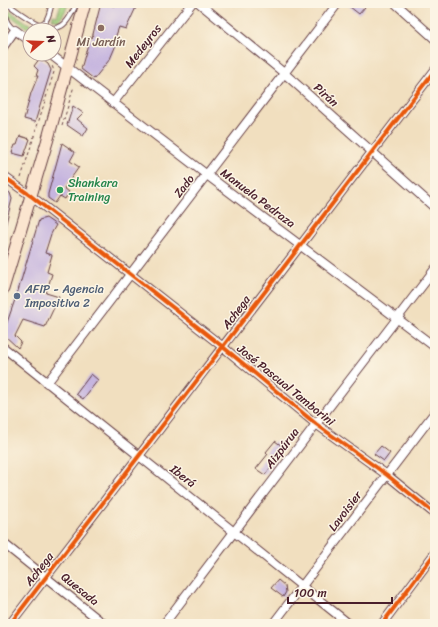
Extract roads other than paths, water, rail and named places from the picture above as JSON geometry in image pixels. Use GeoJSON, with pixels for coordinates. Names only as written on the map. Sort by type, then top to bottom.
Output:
{"type":"FeatureCollection","features":[{"type":"Feature","properties":{"kind":"main road"},"geometry":{"type":"LineString","coordinates":[[3,289],[31,196],[85,3]]}},
{"type":"Feature","properties":{"kind":"street","name":"Medeyros"},"geometry":{"type":"LineString","coordinates":[[113,103],[192,3]]}},
{"type":"Feature","properties":{"kind":"street","name":"Pirán"},"geometry":{"type":"LineString","coordinates":[[199,3],[284,73],[435,208]]}},
{"type":"Feature","properties":{"kind":"street","name":"Zado"},"geometry":{"type":"LineString","coordinates":[[47,383],[338,3]]}},
{"type":"Feature","properties":{"kind":"street"},"geometry":{"type":"LineString","coordinates":[[395,3],[435,39]]}},
{"type":"Feature","properties":{"kind":"street"},"geometry":{"type":"LineString","coordinates":[[3,47],[15,30],[22,35]]}},
{"type":"Feature","properties":{"kind":"street","name":"Manuela Pedraza"},"geometry":{"type":"LineString","coordinates":[[60,62],[435,347]]}},
{"type":"Feature","properties":{"kind":"street","name":"Achega"},"geometry":{"type":"LineString","coordinates":[[10,624],[435,70]]}},
{"type":"Feature","properties":{"kind":"street","name":"José Pascual Tamborini"},"geometry":{"type":"LineString","coordinates":[[3,176],[130,273],[316,424],[387,475],[435,514]]}},
{"type":"Feature","properties":{"kind":"street","name":"Aizpúrua"},"geometry":{"type":"LineString","coordinates":[[164,624],[435,269]]}},
{"type":"Feature","properties":{"kind":"street","name":"Iberá"},"geometry":{"type":"LineString","coordinates":[[3,347],[349,624]]}},
{"type":"Feature","properties":{"kind":"street","name":"Lavoisier"},"geometry":{"type":"LineString","coordinates":[[273,624],[435,412]]}},
{"type":"Feature","properties":{"kind":"street","name":"Quesada"},"geometry":{"type":"LineString","coordinates":[[3,543],[104,624]]}},
{"type":"Feature","properties":{"kind":"street"},"geometry":{"type":"LineString","coordinates":[[382,624],[435,553]]}},
{"type":"Feature","properties":{"kind":"lane"},"geometry":{"type":"LineString","coordinates":[[6,3],[34,22]]}},
{"type":"Feature","properties":{"kind":"lane"},"geometry":{"type":"LineString","coordinates":[[44,22],[52,3]]}},
{"type":"Feature","properties":{"kind":"lane"},"geometry":{"type":"LineString","coordinates":[[62,25],[67,20],[77,3]]}},
{"type":"Feature","properties":{"kind":"lane"},"geometry":{"type":"LineString","coordinates":[[3,10],[7,22],[10,27],[15,30]]}},
{"type":"Feature","properties":{"kind":"place","name":"Mi Jardín"},"geometry":{"type":"Point","coordinates":[101,28]}},
{"type":"Feature","properties":{"kind":"place","name":"Shankara Training"},"geometry":{"type":"Point","coordinates":[60,190]}},
{"type":"Feature","properties":{"kind":"place","name":"AFIP - Agencia Impositiva 2"},"geometry":{"type":"Point","coordinates":[17,296]}}]}
